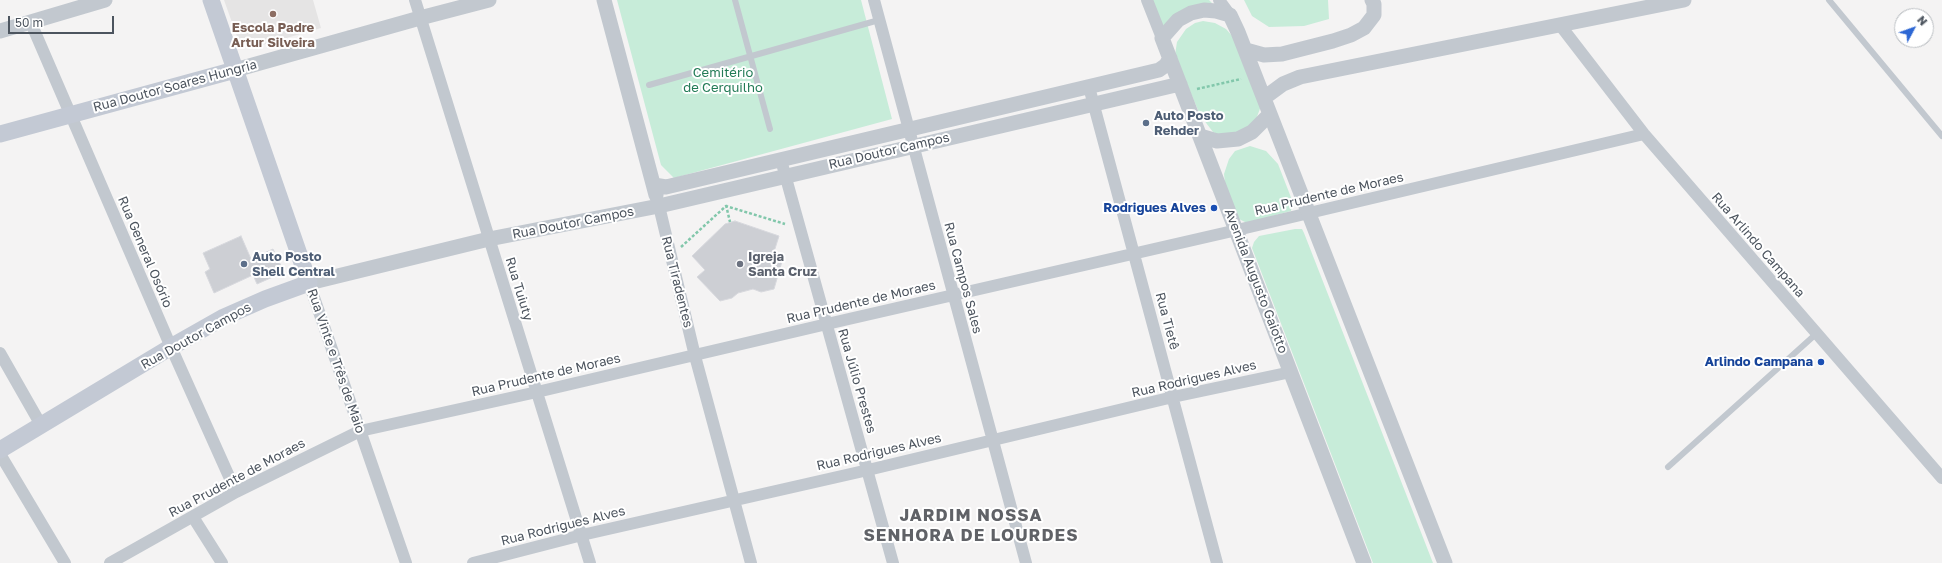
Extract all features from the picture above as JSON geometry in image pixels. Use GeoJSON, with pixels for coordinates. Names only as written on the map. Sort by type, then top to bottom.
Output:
{"type":"FeatureCollection","features":[{"type":"Feature","properties":{"kind":"main road","name":"Rua Vinte e Três de Maio"},"geometry":{"type":"LineString","coordinates":[[211,0],[309,282]]}},
{"type":"Feature","properties":{"kind":"main road","name":"Rua Doutor Soares Hungria"},"geometry":{"type":"LineString","coordinates":[[0,134],[235,70]]}},
{"type":"Feature","properties":{"kind":"main road","name":"Rua Doutor Campos"},"geometry":{"type":"LineString","coordinates":[[0,450],[170,347],[224,317],[309,282]]}},
{"type":"Feature","properties":{"kind":"street"},"geometry":{"type":"LineString","coordinates":[[0,31],[105,0]]}},
{"type":"Feature","properties":{"kind":"street","name":"Rua Tuiuty"},"geometry":{"type":"LineString","coordinates":[[415,0],[590,563]]}},
{"type":"Feature","properties":{"kind":"street","name":"Rua Doutor Soares Hungria"},"geometry":{"type":"LineString","coordinates":[[235,70],[489,0]]}},
{"type":"Feature","properties":{"kind":"street","name":"Rua Tiradentes"},"geometry":{"type":"LineString","coordinates":[[604,0],[654,185],[695,356],[751,563]]}},
{"type":"Feature","properties":{"kind":"street","name":"Rua Campos Sales"},"geometry":{"type":"LineString","coordinates":[[874,0],[1026,563]]}},
{"type":"Feature","properties":{"kind":"street","name":"Avenida Augusto Gaiotto"},"geometry":{"type":"LineString","coordinates":[[1147,0],[1237,230],[1364,563]]}},
{"type":"Feature","properties":{"kind":"street"},"geometry":{"type":"LineString","coordinates":[[1219,0],[1230,15],[1246,50],[1445,563]]}},
{"type":"Feature","properties":{"kind":"street"},"geometry":{"type":"LineString","coordinates":[[1246,50],[1264,55],[1282,54],[1351,35],[1364,28],[1374,15],[1374,4],[1372,0]]}},
{"type":"Feature","properties":{"kind":"street"},"geometry":{"type":"LineString","coordinates":[[1264,98],[1283,84],[1300,77],[1684,0]]}},
{"type":"Feature","properties":{"kind":"street"},"geometry":{"type":"LineString","coordinates":[[1162,38],[1178,20],[1191,13],[1216,11],[1230,15]]}},
{"type":"Feature","properties":{"kind":"street","name":"Rua General Osório"},"geometry":{"type":"LineString","coordinates":[[31,22],[170,347],[236,492]]}},
{"type":"Feature","properties":{"kind":"street","name":"Rua Arlindo Campana"},"geometry":{"type":"LineString","coordinates":[[1560,25],[1644,134],[1942,478]]}},
{"type":"Feature","properties":{"kind":"street","name":"Rua Doutor Campos"},"geometry":{"type":"LineString","coordinates":[[654,185],[666,187],[1159,70],[1166,65],[1170,58]]}},
{"type":"Feature","properties":{"kind":"street","name":"Rua Tietê"},"geometry":{"type":"LineString","coordinates":[[1089,86],[1217,563]]}},
{"type":"Feature","properties":{"kind":"street","name":"Rua Doutor Campos"},"geometry":{"type":"LineString","coordinates":[[309,282],[489,239],[659,206],[913,145],[1094,104],[1181,88]]}},
{"type":"Feature","properties":{"kind":"street"},"geometry":{"type":"LineString","coordinates":[[1200,136],[1217,141],[1238,139],[1252,132],[1270,114]]}},
{"type":"Feature","properties":{"kind":"street","name":"Rua Prudente de Moraes"},"geometry":{"type":"LineString","coordinates":[[110,563],[236,492],[360,431],[695,356],[1644,134]]}},
{"type":"Feature","properties":{"kind":"street","name":"Rua Júlio Prestes"},"geometry":{"type":"LineString","coordinates":[[781,160],[894,563]]}},
{"type":"Feature","properties":{"kind":"street","name":"Rua Vinte e Três de Maio"},"geometry":{"type":"LineString","coordinates":[[309,282],[406,563]]}},
{"type":"Feature","properties":{"kind":"street"},"geometry":{"type":"LineString","coordinates":[[0,354],[41,425]]}},
{"type":"Feature","properties":{"kind":"street","name":"Rua Rodrigues Alves"},"geometry":{"type":"LineString","coordinates":[[473,563],[582,535],[868,470],[1173,397],[1291,372]]}},
{"type":"Feature","properties":{"kind":"street"},"geometry":{"type":"LineString","coordinates":[[0,454],[65,563]]}},
{"type":"Feature","properties":{"kind":"street"},"geometry":{"type":"LineString","coordinates":[[193,517],[222,563]]}},
{"type":"Feature","properties":{"kind":"lane"},"geometry":{"type":"LineString","coordinates":[[735,0],[770,129]]}},
{"type":"Feature","properties":{"kind":"lane"},"geometry":{"type":"LineString","coordinates":[[1829,0],[1942,136]]}},
{"type":"Feature","properties":{"kind":"lane"},"geometry":{"type":"LineString","coordinates":[[649,85],[879,20]]}},
{"type":"Feature","properties":{"kind":"lane"},"geometry":{"type":"LineString","coordinates":[[1668,467],[1816,334]]}},
{"type":"Feature","properties":{"kind":"path"},"geometry":{"type":"LineString","coordinates":[[1181,88],[1256,76]]}},
{"type":"Feature","properties":{"kind":"path"},"geometry":{"type":"LineString","coordinates":[[670,252],[678,251],[726,206],[789,225],[799,223]]}},
{"type":"Feature","properties":{"kind":"shaded area","name":"Escola Padre Artur Silveira"},"geometry":{"type":"Polygon","coordinates":[[[224,0],[313,0],[321,28],[252,48],[244,47],[239,42],[224,0]]]}},
{"type":"Feature","properties":{"kind":"green space","name":"Cemitério de Cerquilho"},"geometry":{"type":"Polygon","coordinates":[[[617,0],[861,0],[892,119],[674,178],[661,165],[617,0]]]}},
{"type":"Feature","properties":{"kind":"green space"},"geometry":{"type":"Polygon","coordinates":[[[1151,0],[1209,0],[1212,3],[1163,26],[1151,0]]]}},
{"type":"Feature","properties":{"kind":"green space"},"geometry":{"type":"Polygon","coordinates":[[[1244,0],[1328,0],[1329,19],[1304,26],[1269,27],[1252,16],[1244,0]]]}},
{"type":"Feature","properties":{"kind":"green space"},"geometry":{"type":"Polygon","coordinates":[[[1203,21],[1215,23],[1226,29],[1234,38],[1261,106],[1255,122],[1245,131],[1222,136],[1213,132],[1200,115],[1175,55],[1177,42],[1186,29],[1195,23],[1203,21]]]}},
{"type":"Feature","properties":{"kind":"green space"},"geometry":{"type":"Polygon","coordinates":[[[1250,146],[1266,151],[1278,164],[1292,200],[1291,211],[1247,223],[1239,219],[1225,183],[1224,174],[1229,159],[1235,151],[1250,146]]]}},
{"type":"Feature","properties":{"kind":"green space"},"geometry":{"type":"Polygon","coordinates":[[[1302,229],[1304,233],[1433,563],[1373,563],[1252,248],[1254,242],[1259,236],[1302,229]]]}},
{"type":"Feature","properties":{"kind":"building","name":"Igreja Santa Cruz"},"geometry":{"type":"Polygon","coordinates":[[[735,221],[779,236],[773,255],[783,258],[774,289],[761,292],[753,289],[738,293],[732,298],[720,301],[697,277],[705,270],[692,256],[725,224],[735,221]]]}},
{"type":"Feature","properties":{"kind":"building","name":"Auto Posto Shell Central"},"geometry":{"type":"Polygon","coordinates":[[[241,236],[251,259],[273,249],[284,272],[257,284],[253,275],[214,293],[205,272],[210,269],[203,253],[241,236]]]}},
{"type":"Feature","properties":{"kind":"place","name":"Escola Padre Artur Silveira"},"geometry":{"type":"Point","coordinates":[273,14]}},
{"type":"Feature","properties":{"kind":"place","name":"Auto Posto Rehder"},"geometry":{"type":"Point","coordinates":[1146,123]}},
{"type":"Feature","properties":{"kind":"place","name":"Rodrigues Alves"},"geometry":{"type":"Point","coordinates":[1214,208]}},
{"type":"Feature","properties":{"kind":"place","name":"Auto Posto Shell Central"},"geometry":{"type":"Point","coordinates":[244,264]}},
{"type":"Feature","properties":{"kind":"place","name":"Igreja Santa Cruz"},"geometry":{"type":"Point","coordinates":[740,264]}},
{"type":"Feature","properties":{"kind":"place","name":"Arlindo Campana"},"geometry":{"type":"Point","coordinates":[1821,362]}},
{"type":"Feature","properties":{"kind":"district","name":"JARDIM NOSSA SENHORA DE LOURDES"},"geometry":{"type":"Point","coordinates":[971,526]}}]}
